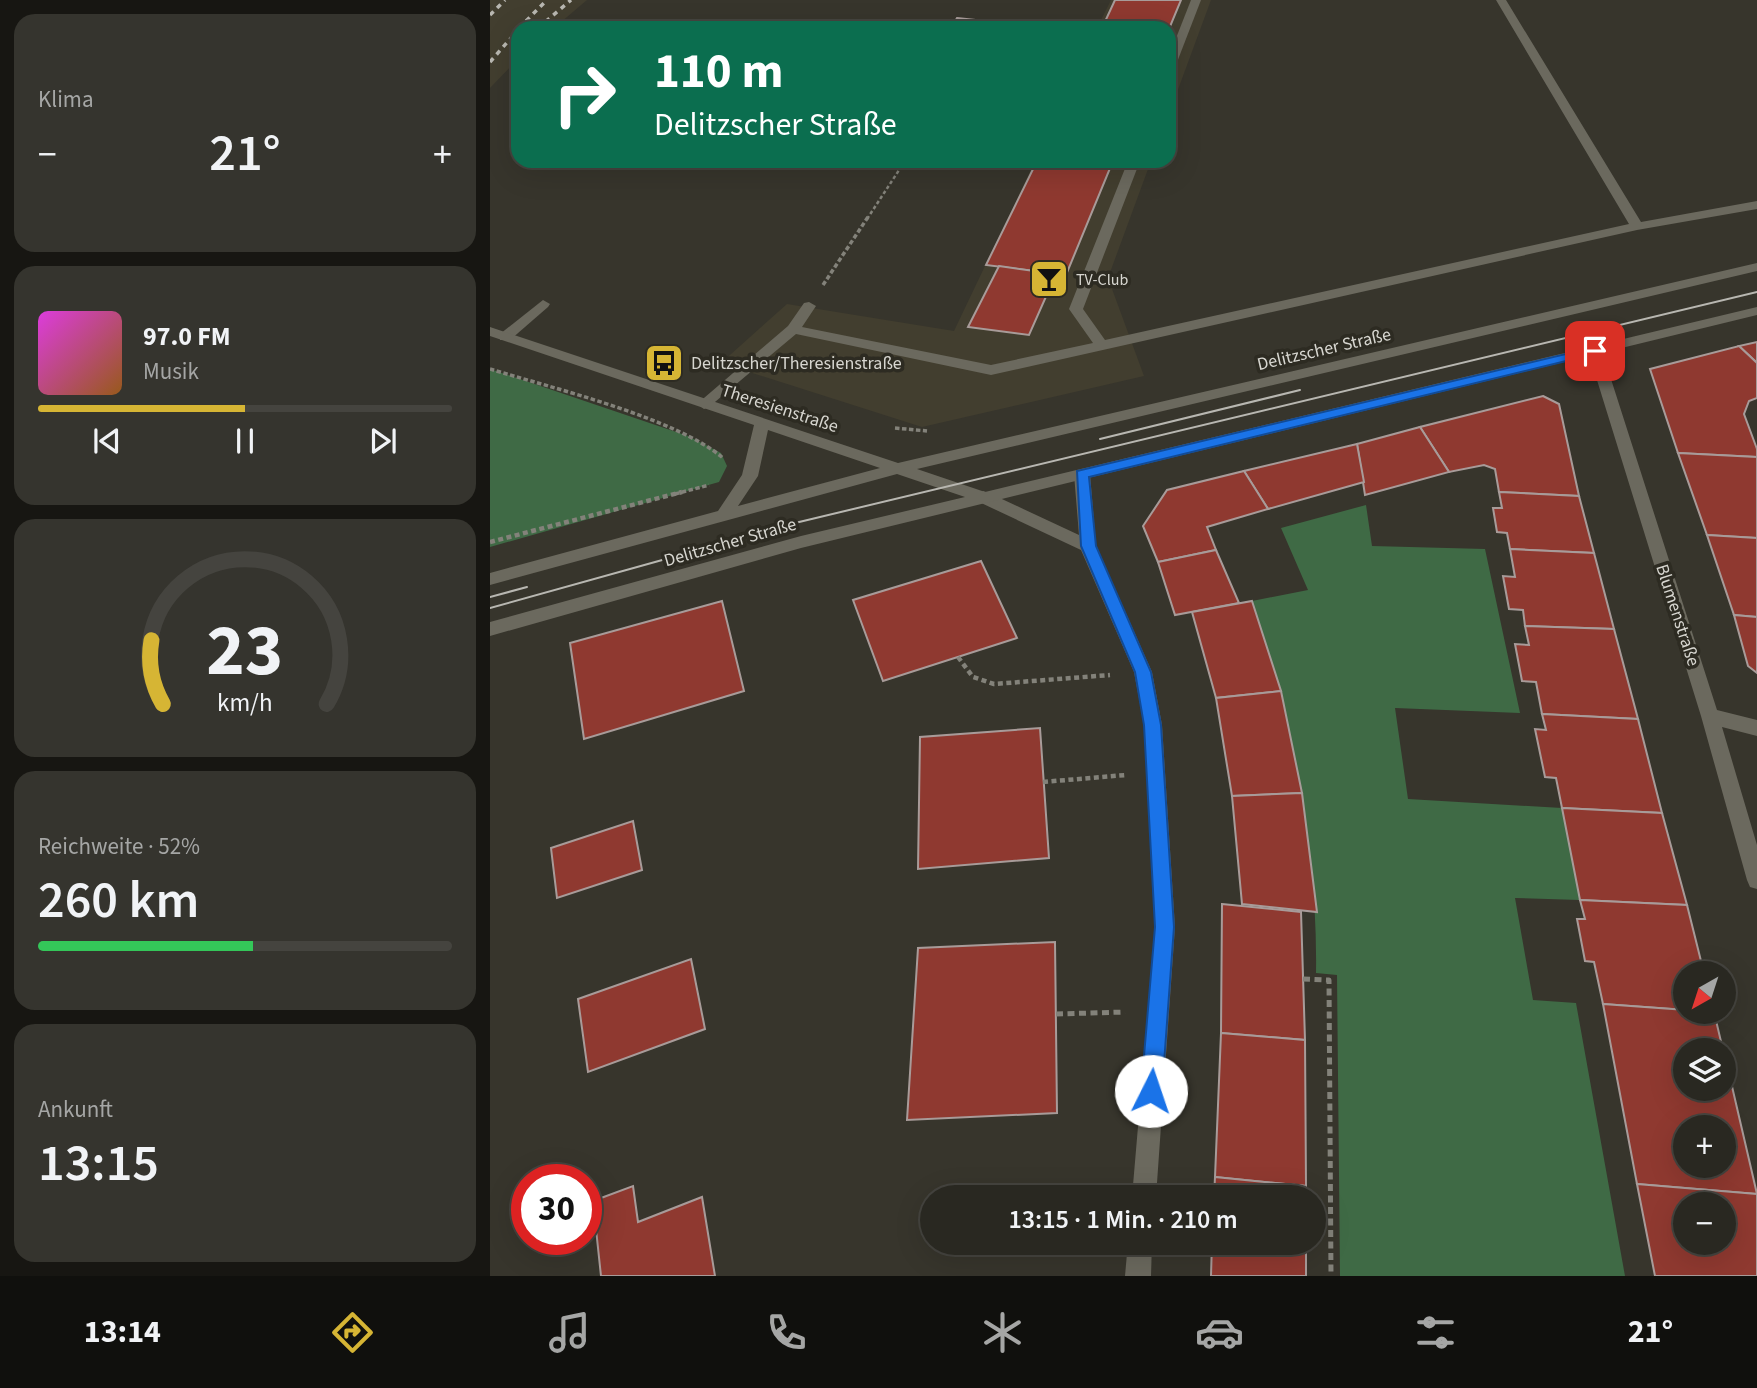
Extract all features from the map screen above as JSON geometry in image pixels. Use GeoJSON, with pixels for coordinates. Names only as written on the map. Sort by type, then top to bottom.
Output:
{"type":"FeatureCollection","features":[{"type":"Feature","properties":{"kind":"main road"},"geometry":{"type":"LineString","coordinates":[[1176,52],[1196,0]]}},
{"type":"Feature","properties":{"kind":"main road"},"geometry":{"type":"LineString","coordinates":[[1501,0],[1637,226]]}},
{"type":"Feature","properties":{"kind":"main road"},"geometry":{"type":"LineString","coordinates":[[1101,345],[1076,309],[1130,168]]}},
{"type":"Feature","properties":{"kind":"main road"},"geometry":{"type":"LineString","coordinates":[[1722,211],[1742,197],[1757,194]]}},
{"type":"Feature","properties":{"kind":"main road"},"geometry":{"type":"LineString","coordinates":[[793,329],[991,370],[1637,226],[1757,205]]}},
{"type":"Feature","properties":{"kind":"main road","name":"Delitzscher Straße"},"geometry":{"type":"LineString","coordinates":[[490,579],[724,513],[899,468],[1757,267]]}},
{"type":"Feature","properties":{"kind":"main road"},"geometry":{"type":"LineString","coordinates":[[505,337],[543,303]]}},
{"type":"Feature","properties":{"kind":"main road"},"geometry":{"type":"LineString","coordinates":[[704,404],[793,329],[809,306]]}},
{"type":"Feature","properties":{"kind":"main road","name":"Delitzscher Straße"},"geometry":{"type":"LineString","coordinates":[[490,629],[801,542],[1757,311]]}},
{"type":"Feature","properties":{"kind":"main road","name":"Theresienstraße"},"geometry":{"type":"LineString","coordinates":[[490,331],[899,468]]}},
{"type":"Feature","properties":{"kind":"main road","name":"Blumenstraße"},"geometry":{"type":"LineString","coordinates":[[1595,351],[1710,716],[1757,880]]}},
{"type":"Feature","properties":{"kind":"main road"},"geometry":{"type":"LineString","coordinates":[[724,513],[750,476],[762,422]]}},
{"type":"Feature","properties":{"kind":"main road"},"geometry":{"type":"LineString","coordinates":[[899,468],[982,497],[1088,546]]}},
{"type":"Feature","properties":{"kind":"main road"},"geometry":{"type":"LineString","coordinates":[[1082,474],[1088,546],[1143,672],[1153,725],[1165,927],[1145,1185]]}},
{"type":"Feature","properties":{"kind":"main road"},"geometry":{"type":"LineString","coordinates":[[1710,716],[1757,728]]}},
{"type":"Feature","properties":{"kind":"main road"},"geometry":{"type":"LineString","coordinates":[[1138,1276],[1139,1255]]}},
{"type":"Feature","properties":{"kind":"path"},"geometry":{"type":"LineString","coordinates":[[809,306],[900,168]]}},
{"type":"Feature","properties":{"kind":"path"},"geometry":{"type":"LineString","coordinates":[[490,369],[688,436],[721,453],[727,466]]}},
{"type":"Feature","properties":{"kind":"path"},"geometry":{"type":"LineString","coordinates":[[895,428],[934,432]]}},
{"type":"Feature","properties":{"kind":"path"},"geometry":{"type":"LineString","coordinates":[[490,542],[719,482]]}},
{"type":"Feature","properties":{"kind":"path"},"geometry":{"type":"LineString","coordinates":[[958,657],[973,677],[994,684],[1143,672]]}},
{"type":"Feature","properties":{"kind":"path"},"geometry":{"type":"LineString","coordinates":[[1043,782],[1156,773]]}},
{"type":"Feature","properties":{"kind":"path"},"geometry":{"type":"LineString","coordinates":[[1303,979],[1329,980],[1331,1276]]}},
{"type":"Feature","properties":{"kind":"path"},"geometry":{"type":"LineString","coordinates":[[1056,1014],[1157,1012]]}},
{"type":"Feature","properties":{"kind":"shaded area"},"geometry":{"type":"Polygon","coordinates":[[[490,0],[587,0],[562,21],[511,21],[511,66],[490,88],[490,0]]]}},
{"type":"Feature","properties":{"kind":"shaded area"},"geometry":{"type":"Polygon","coordinates":[[[1111,0],[1211,0],[1176,95],[1176,21],[1100,21],[1111,0]]]}},
{"type":"Feature","properties":{"kind":"shaded area"},"geometry":{"type":"Polygon","coordinates":[[[1032,168],[1148,168],[1108,278],[1144,376],[922,427],[721,363],[787,304],[954,331],[1032,168]]]}},
{"type":"Feature","properties":{"kind":"green space"},"geometry":{"type":"Polygon","coordinates":[[[490,369],[688,436],[721,453],[727,466],[719,482],[490,547],[490,369]]]}},
{"type":"Feature","properties":{"kind":"green space"},"geometry":{"type":"Polygon","coordinates":[[[1366,505],[1372,546],[1485,549],[1520,713],[1395,708],[1408,799],[1562,808],[1580,900],[1515,898],[1533,1000],[1576,1003],[1625,1276],[1340,1276],[1337,975],[1316,973],[1312,878],[1299,784],[1279,692],[1252,601],[1308,590],[1281,528],[1366,505]]]}},
{"type":"Feature","properties":{"kind":"building"},"geometry":{"type":"Polygon","coordinates":[[[1115,0],[1181,0],[1172,21],[1105,21],[1115,0]]]}},
{"type":"Feature","properties":{"kind":"building"},"geometry":{"type":"Polygon","coordinates":[[[957,18],[985,21],[955,21],[957,18]]]}},
{"type":"Feature","properties":{"kind":"building"},"geometry":{"type":"Polygon","coordinates":[[[1034,168],[1110,168],[1066,275],[986,265],[1034,168]]]}},
{"type":"Feature","properties":{"kind":"building"},"geometry":{"type":"Polygon","coordinates":[[[999,266],[1056,274],[1029,335],[968,327],[999,266]]]}},
{"type":"Feature","properties":{"kind":"building"},"geometry":{"type":"Polygon","coordinates":[[[1757,342],[1757,363],[1739,346],[1757,342]]]}},
{"type":"Feature","properties":{"kind":"building"},"geometry":{"type":"Polygon","coordinates":[[[1739,346],[1757,363],[1757,398],[1749,401],[1744,414],[1757,449],[1757,457],[1678,453],[1650,369],[1739,346]]]}},
{"type":"Feature","properties":{"kind":"building"},"geometry":{"type":"Polygon","coordinates":[[[1543,396],[1559,404],[1579,496],[1499,492],[1495,469],[1484,465],[1449,472],[1420,427],[1543,396]]]}},
{"type":"Feature","properties":{"kind":"building"},"geometry":{"type":"Polygon","coordinates":[[[1420,427],[1449,472],[1365,495],[1357,444],[1420,427]]]}},
{"type":"Feature","properties":{"kind":"building"},"geometry":{"type":"Polygon","coordinates":[[[1357,444],[1364,482],[1268,509],[1244,471],[1357,444]]]}},
{"type":"Feature","properties":{"kind":"building"},"geometry":{"type":"Polygon","coordinates":[[[1678,453],[1757,457],[1757,538],[1707,535],[1678,453]]]}},
{"type":"Feature","properties":{"kind":"building"},"geometry":{"type":"Polygon","coordinates":[[[1244,471],[1268,509],[1207,527],[1216,550],[1158,562],[1143,526],[1167,490],[1244,471]]]}},
{"type":"Feature","properties":{"kind":"building"},"geometry":{"type":"Polygon","coordinates":[[[1499,492],[1579,496],[1594,553],[1510,549],[1507,533],[1497,532],[1493,508],[1502,508],[1499,492]]]}},
{"type":"Feature","properties":{"kind":"building"},"geometry":{"type":"Polygon","coordinates":[[[1707,535],[1757,538],[1757,617],[1734,615],[1707,535]]]}},
{"type":"Feature","properties":{"kind":"building"},"geometry":{"type":"Polygon","coordinates":[[[1510,549],[1594,553],[1614,629],[1525,626],[1523,610],[1509,609],[1503,576],[1515,577],[1510,549]]]}},
{"type":"Feature","properties":{"kind":"building"},"geometry":{"type":"Polygon","coordinates":[[[1216,550],[1239,603],[1175,615],[1158,562],[1216,550]]]}},
{"type":"Feature","properties":{"kind":"building"},"geometry":{"type":"Polygon","coordinates":[[[981,561],[1017,638],[883,681],[853,600],[981,561]]]}},
{"type":"Feature","properties":{"kind":"building"},"geometry":{"type":"Polygon","coordinates":[[[722,601],[744,691],[584,739],[570,643],[722,601]]]}},
{"type":"Feature","properties":{"kind":"building"},"geometry":{"type":"Polygon","coordinates":[[[1252,601],[1281,691],[1216,698],[1192,612],[1252,601]]]}},
{"type":"Feature","properties":{"kind":"building"},"geometry":{"type":"Polygon","coordinates":[[[1734,615],[1757,617],[1757,673],[1748,666],[1734,615]]]}},
{"type":"Feature","properties":{"kind":"building"},"geometry":{"type":"Polygon","coordinates":[[[1525,626],[1614,629],[1638,719],[1542,714],[1536,682],[1522,681],[1515,644],[1529,645],[1525,626]]]}},
{"type":"Feature","properties":{"kind":"building"},"geometry":{"type":"Polygon","coordinates":[[[1281,691],[1302,793],[1232,796],[1216,698],[1281,691]]]}},
{"type":"Feature","properties":{"kind":"building"},"geometry":{"type":"Polygon","coordinates":[[[1542,714],[1638,719],[1662,813],[1562,808],[1556,778],[1545,777],[1535,729],[1546,730],[1542,714]]]}},
{"type":"Feature","properties":{"kind":"building"},"geometry":{"type":"Polygon","coordinates":[[[1040,728],[1049,858],[918,869],[920,737],[1040,728]]]}},
{"type":"Feature","properties":{"kind":"building"},"geometry":{"type":"Polygon","coordinates":[[[1302,793],[1317,912],[1242,904],[1232,796],[1302,793]]]}},
{"type":"Feature","properties":{"kind":"building"},"geometry":{"type":"Polygon","coordinates":[[[1562,808],[1662,813],[1687,905],[1580,900],[1562,808]]]}},
{"type":"Feature","properties":{"kind":"building"},"geometry":{"type":"Polygon","coordinates":[[[633,821],[642,870],[557,898],[551,848],[633,821]]]}},
{"type":"Feature","properties":{"kind":"building"},"geometry":{"type":"Polygon","coordinates":[[[1580,900],[1687,905],[1701,961],[1673,961],[1673,1009],[1603,1004],[1594,962],[1585,961],[1577,919],[1585,919],[1580,900]]]}},
{"type":"Feature","properties":{"kind":"building"},"geometry":{"type":"Polygon","coordinates":[[[1222,904],[1301,912],[1305,1040],[1221,1033],[1222,904]]]}},
{"type":"Feature","properties":{"kind":"building"},"geometry":{"type":"Polygon","coordinates":[[[1055,942],[1057,1113],[907,1120],[918,948],[1055,942]]]}},
{"type":"Feature","properties":{"kind":"building"},"geometry":{"type":"Polygon","coordinates":[[[691,959],[705,1029],[588,1072],[578,999],[691,959]]]}},
{"type":"Feature","properties":{"kind":"building"},"geometry":{"type":"Polygon","coordinates":[[[1603,1004],[1673,1009],[1673,1024],[1717,1024],[1720,1038],[1673,1038],[1673,1101],[1735,1101],[1757,1194],[1637,1184],[1603,1004]]]}},
{"type":"Feature","properties":{"kind":"building"},"geometry":{"type":"Polygon","coordinates":[[[1221,1033],[1305,1040],[1306,1185],[1215,1177],[1221,1033]]]}},
{"type":"Feature","properties":{"kind":"building"},"geometry":{"type":"Polygon","coordinates":[[[1215,1177],[1296,1185],[1215,1185],[1215,1177]]]}},
{"type":"Feature","properties":{"kind":"building"},"geometry":{"type":"Polygon","coordinates":[[[1637,1184],[1733,1192],[1673,1192],[1673,1255],[1736,1255],[1736,1192],[1757,1194],[1757,1276],[1655,1276],[1637,1184]]]}},
{"type":"Feature","properties":{"kind":"building"},"geometry":{"type":"Polygon","coordinates":[[[633,1186],[638,1222],[702,1197],[715,1276],[601,1276],[599,1255],[602,1255],[602,1198],[633,1186]]]}},
{"type":"Feature","properties":{"kind":"building"},"geometry":{"type":"Polygon","coordinates":[[[1212,1255],[1306,1255],[1306,1276],[1211,1276],[1212,1255]]]}},
{"type":"Feature","properties":{"kind":"tram line"},"geometry":{"type":"LineString","coordinates":[[490,608],[795,523],[1757,292]]}},
{"type":"Feature","properties":{"kind":"tram line"},"geometry":{"type":"LineString","coordinates":[[1100,439],[1300,390]]}},
{"type":"Feature","properties":{"kind":"tram line"},"geometry":{"type":"LineString","coordinates":[[490,597],[527,587]]}},
{"type":"Feature","properties":{"kind":"railway"},"geometry":{"type":"LineString","coordinates":[[490,15],[505,0]]}},
{"type":"Feature","properties":{"kind":"railway"},"geometry":{"type":"LineString","coordinates":[[526,21],[547,0]]}},
{"type":"Feature","properties":{"kind":"railway"},"geometry":{"type":"LineString","coordinates":[[546,21],[571,0]]}},
{"type":"Feature","properties":{"kind":"railway"},"geometry":{"type":"LineString","coordinates":[[490,62],[511,38]]}},
{"type":"Feature","properties":{"kind":"place","name":"TV-Club"},"geometry":{"type":"Point","coordinates":[1049,279]}},
{"type":"Feature","properties":{"kind":"place","name":"Delitzscher/Theresienstraße"},"geometry":{"type":"Point","coordinates":[664,363]}},
{"type":"Feature","properties":{"kind":"route"},"geometry":{"type":"LineString","coordinates":[[1151,1091],[1165,927],[1153,725],[1143,672],[1088,546],[1082,474],[1595,351]]}}]}
